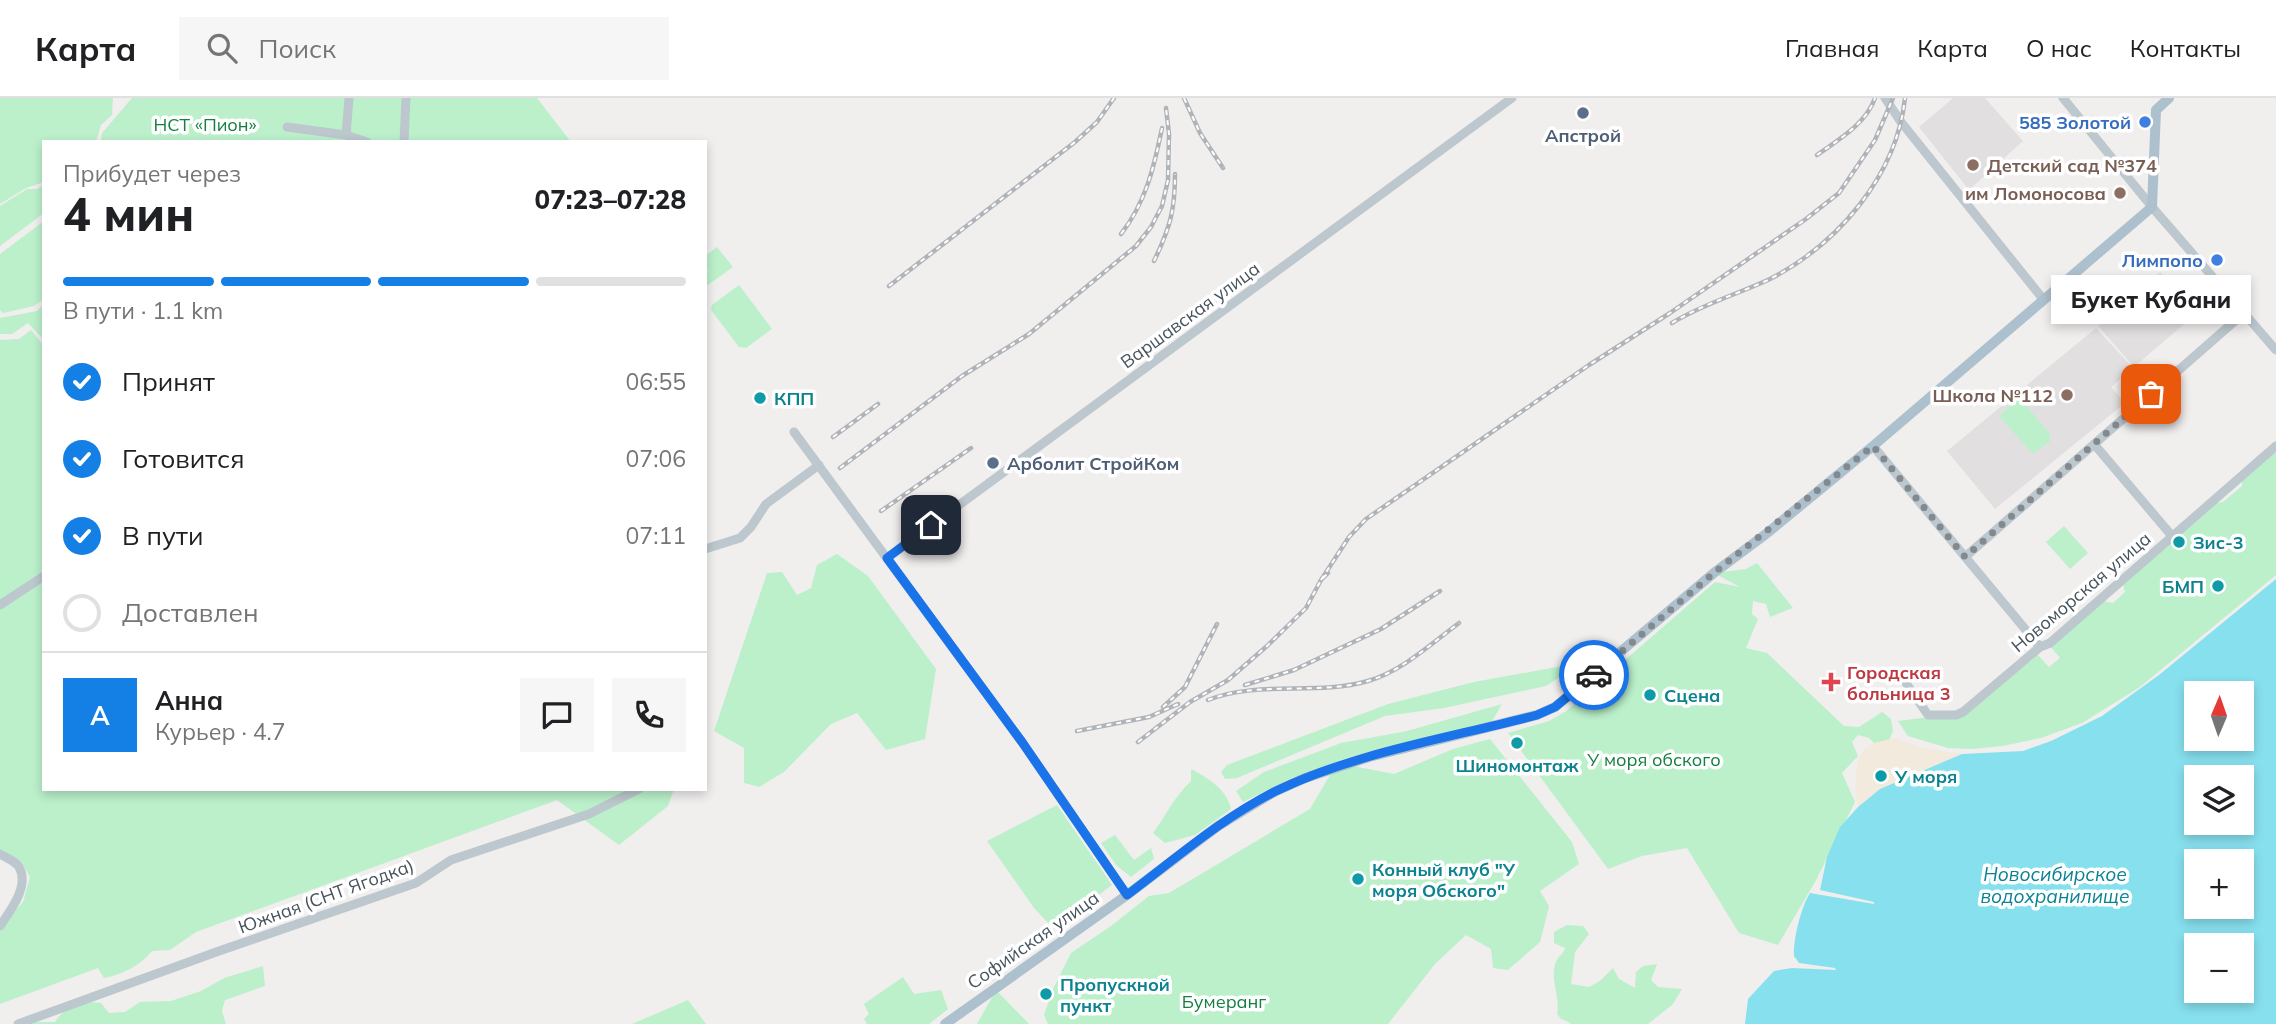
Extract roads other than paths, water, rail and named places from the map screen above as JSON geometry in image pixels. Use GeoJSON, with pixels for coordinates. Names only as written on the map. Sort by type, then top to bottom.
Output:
{"type":"FeatureCollection","features":[{"type":"Feature","properties":{"kind":"main road"},"geometry":{"type":"LineString","coordinates":[[2152,206],[2156,110],[2169,98]]}},
{"type":"Feature","properties":{"kind":"main road","name":"Софийская улица"},"geometry":{"type":"LineString","coordinates":[[946,1024],[1242,810],[1305,778],[1369,757],[1537,715],[1555,707],[1715,572],[1873,446],[2152,206]]}},
{"type":"Feature","properties":{"kind":"street"},"geometry":{"type":"LineString","coordinates":[[346,135],[349,98]]}},
{"type":"Feature","properties":{"kind":"street"},"geometry":{"type":"LineString","coordinates":[[404,140],[406,98]]}},
{"type":"Feature","properties":{"kind":"street","name":"Варшавская улица"},"geometry":{"type":"LineString","coordinates":[[887,558],[1512,98]]}},
{"type":"Feature","properties":{"kind":"street"},"geometry":{"type":"LineString","coordinates":[[1885,98],[1901,122],[2043,299]]}},
{"type":"Feature","properties":{"kind":"street"},"geometry":{"type":"LineString","coordinates":[[2063,98],[2276,350]]}},
{"type":"Feature","properties":{"kind":"street"},"geometry":{"type":"LineString","coordinates":[[287,127],[346,135],[361,140]]}},
{"type":"Feature","properties":{"kind":"street"},"geometry":{"type":"LineString","coordinates":[[1965,557],[2244,313]]}},
{"type":"Feature","properties":{"kind":"street"},"geometry":{"type":"LineString","coordinates":[[794,432],[1022,742],[1127,895]]}},
{"type":"Feature","properties":{"kind":"street"},"geometry":{"type":"LineString","coordinates":[[2094,444],[2172,536]]}},
{"type":"Feature","properties":{"kind":"street"},"geometry":{"type":"LineString","coordinates":[[1873,446],[2040,647]]}},
{"type":"Feature","properties":{"kind":"street","name":"Новоморская улица"},"geometry":{"type":"LineString","coordinates":[[1906,683],[1928,715],[1955,715],[1978,700],[2040,647],[2050,643],[2276,446]]}},
{"type":"Feature","properties":{"kind":"street"},"geometry":{"type":"LineString","coordinates":[[707,548],[740,538],[766,504],[819,465]]}},
{"type":"Feature","properties":{"kind":"street"},"geometry":{"type":"LineString","coordinates":[[0,605],[42,577]]}},
{"type":"Feature","properties":{"kind":"street","name":"Южная (СНТ Ягодка)"},"geometry":{"type":"LineString","coordinates":[[18,1024],[416,883],[451,860],[589,814],[635,791]]}},
{"type":"Feature","properties":{"kind":"street"},"geometry":{"type":"LineString","coordinates":[[0,854],[18,864],[21,871],[21,890],[0,926]]}},
{"type":"Feature","properties":{"kind":"water","name":"Новосибирское водохранилище"},"geometry":{"type":"Polygon","coordinates":[[[2276,579],[2276,1024],[1745,1024],[1748,999],[1774,971],[1792,968],[1836,970],[1799,963],[1794,956],[1798,924],[1810,893],[1874,904],[1820,890],[1827,857],[1840,827],[1858,807],[1880,789],[1962,754],[2023,751],[2051,741],[2102,716],[2159,675],[2276,579]]]}},
{"type":"Feature","properties":{"kind":"railway"},"geometry":{"type":"LineString","coordinates":[[889,286],[1075,142],[1097,122],[1114,98]]}},
{"type":"Feature","properties":{"kind":"railway"},"geometry":{"type":"LineString","coordinates":[[1184,98],[1200,133],[1223,168]]}},
{"type":"Feature","properties":{"kind":"railway"},"geometry":{"type":"LineString","coordinates":[[1817,155],[1858,124],[1875,98]]}},
{"type":"Feature","properties":{"kind":"railway"},"geometry":{"type":"LineString","coordinates":[[1321,580],[1349,537],[1366,519],[1589,365],[1670,313],[1839,193],[1875,140],[1893,98]]}},
{"type":"Feature","properties":{"kind":"railway"},"geometry":{"type":"LineString","coordinates":[[1672,323],[1770,279],[1819,247],[1840,227],[1877,180],[1900,126],[1905,98]]}},
{"type":"Feature","properties":{"kind":"railway"},"geometry":{"type":"LineString","coordinates":[[840,468],[962,376],[1029,334],[1136,246],[1151,227],[1162,206],[1168,180],[1169,134],[1166,108]]}},
{"type":"Feature","properties":{"kind":"railway"},"geometry":{"type":"LineString","coordinates":[[1121,234],[1143,197],[1162,128]]}},
{"type":"Feature","properties":{"kind":"railway"},"geometry":{"type":"LineString","coordinates":[[1154,261],[1170,219],[1175,174]]}},
{"type":"Feature","properties":{"kind":"railway"},"geometry":{"type":"LineString","coordinates":[[833,437],[878,404]]}},
{"type":"Feature","properties":{"kind":"railway"},"geometry":{"type":"LineString","coordinates":[[881,511],[971,448]]}},
{"type":"Feature","properties":{"kind":"railway"},"geometry":{"type":"LineString","coordinates":[[1138,742],[1190,702],[1228,680],[1267,646],[1306,608],[1321,580],[1328,573]]}},
{"type":"Feature","properties":{"kind":"railway"},"geometry":{"type":"LineString","coordinates":[[1245,685],[1294,670],[1381,629],[1440,591]]}},
{"type":"Feature","properties":{"kind":"railway"},"geometry":{"type":"LineString","coordinates":[[1208,700],[1247,691],[1328,687],[1368,681],[1404,664],[1459,623]]}},
{"type":"Feature","properties":{"kind":"railway"},"geometry":{"type":"LineString","coordinates":[[1163,707],[1185,687],[1217,624]]}},
{"type":"Feature","properties":{"kind":"railway"},"geometry":{"type":"LineString","coordinates":[[1077,731],[1149,717],[1178,704]]}},
{"type":"Feature","properties":{"kind":"place","name":"Апстрой"},"geometry":{"type":"Point","coordinates":[1583,113]}},
{"type":"Feature","properties":{"kind":"place","name":"585 Золотой"},"geometry":{"type":"Point","coordinates":[2145,122]}},
{"type":"Feature","properties":{"kind":"place","name":"Детский сад №374"},"geometry":{"type":"Point","coordinates":[1973,165]}},
{"type":"Feature","properties":{"kind":"place","name":"им Ломоносова"},"geometry":{"type":"Point","coordinates":[2120,193]}},
{"type":"Feature","properties":{"kind":"place","name":"Лимпопо"},"geometry":{"type":"Point","coordinates":[2217,260]}},
{"type":"Feature","properties":{"kind":"place","name":"Букет Кубани"},"geometry":{"type":"Point","coordinates":[2151,394]}},
{"type":"Feature","properties":{"kind":"place","name":"Школа №112"},"geometry":{"type":"Point","coordinates":[2067,395]}},
{"type":"Feature","properties":{"kind":"place","name":"КПП"},"geometry":{"type":"Point","coordinates":[760,398]}},
{"type":"Feature","properties":{"kind":"place","name":"Арболит СтройКом"},"geometry":{"type":"Point","coordinates":[993,463]}},
{"type":"Feature","properties":{"kind":"place","name":"Зис-3"},"geometry":{"type":"Point","coordinates":[2179,542]}},
{"type":"Feature","properties":{"kind":"place","name":"БМП"},"geometry":{"type":"Point","coordinates":[2218,586]}},
{"type":"Feature","properties":{"kind":"place","name":"Городская больница 3"},"geometry":{"type":"Point","coordinates":[1831,682]}},
{"type":"Feature","properties":{"kind":"place","name":"Сцена"},"geometry":{"type":"Point","coordinates":[1650,695]}},
{"type":"Feature","properties":{"kind":"place","name":"Шиномонтаж"},"geometry":{"type":"Point","coordinates":[1517,743]}},
{"type":"Feature","properties":{"kind":"place","name":"У моря"},"geometry":{"type":"Point","coordinates":[1881,776]}},
{"type":"Feature","properties":{"kind":"place","name":"Конный клуб \"У моря Обского\""},"geometry":{"type":"Point","coordinates":[1358,879]}},
{"type":"Feature","properties":{"kind":"place","name":"Пропускной пункт"},"geometry":{"type":"Point","coordinates":[1046,994]}},
{"type":"Feature","properties":{"kind":"park label","name":"НСТ «Пион»"},"geometry":{"type":"Point","coordinates":[205,124]}},
{"type":"Feature","properties":{"kind":"park label","name":"У моря обского"},"geometry":{"type":"Point","coordinates":[1654,759]}},
{"type":"Feature","properties":{"kind":"park label","name":"Бумеранг"},"geometry":{"type":"Point","coordinates":[1224,1001]}}]}
